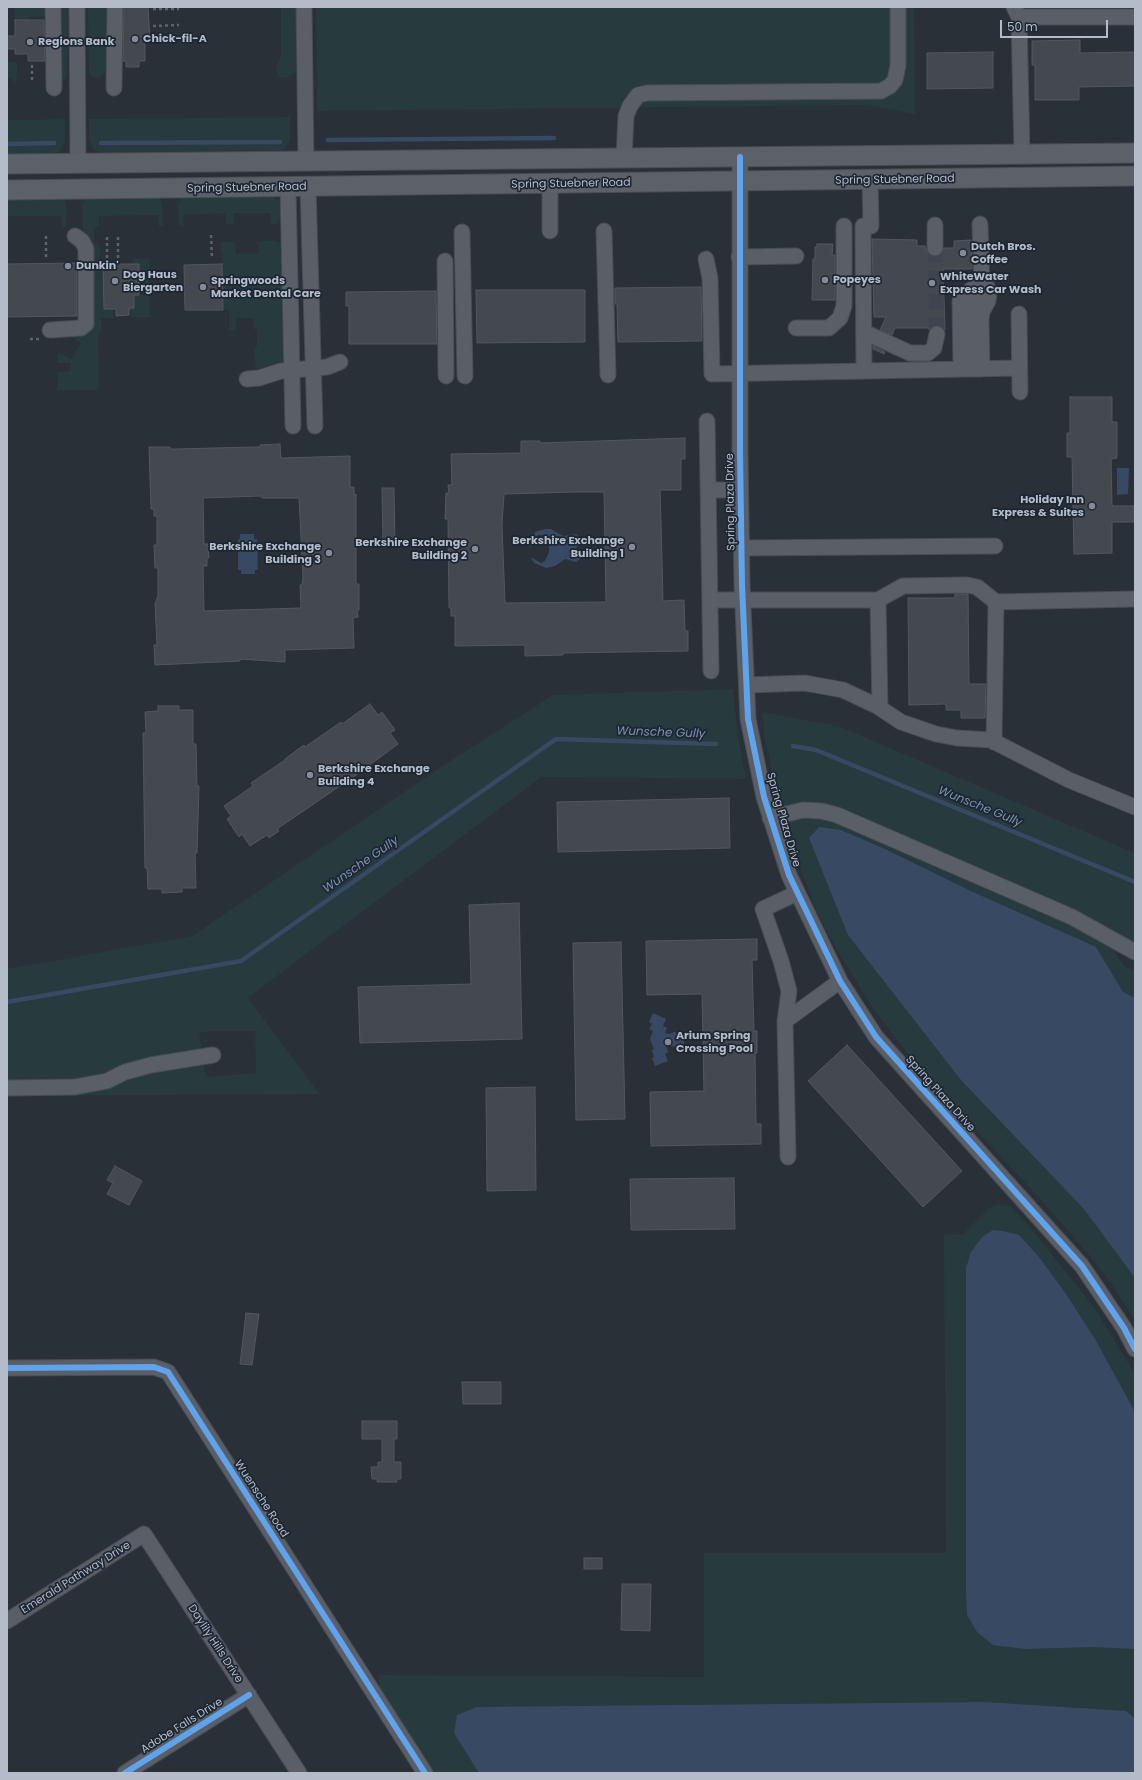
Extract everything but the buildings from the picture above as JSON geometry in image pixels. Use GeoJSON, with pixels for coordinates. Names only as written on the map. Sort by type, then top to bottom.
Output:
{"type":"FeatureCollection","features":[{"type":"Feature","properties":{"kind":"main road"},"geometry":{"type":"LineString","coordinates":[[7,164],[1135,153]]}},
{"type":"Feature","properties":{"kind":"main road"},"geometry":{"type":"LineString","coordinates":[[1018,178],[1022,154]]}},
{"type":"Feature","properties":{"kind":"main road"},"geometry":{"type":"LineString","coordinates":[[306,162],[308,188]]}},
{"type":"Feature","properties":{"kind":"main road"},"geometry":{"type":"LineString","coordinates":[[288,188],[306,162]]}},
{"type":"Feature","properties":{"kind":"main road","name":"Spring Stuebner Road"},"geometry":{"type":"LineString","coordinates":[[7,190],[308,188],[1135,176]]}},
{"type":"Feature","properties":{"kind":"street"},"geometry":{"type":"LineString","coordinates":[[53,7],[54,88]]}},
{"type":"Feature","properties":{"kind":"street"},"geometry":{"type":"LineString","coordinates":[[77,7],[78,164]]}},
{"type":"Feature","properties":{"kind":"street"},"geometry":{"type":"LineString","coordinates":[[114,88],[115,7]]}},
{"type":"Feature","properties":{"kind":"street"},"geometry":{"type":"LineString","coordinates":[[304,7],[306,162]]}},
{"type":"Feature","properties":{"kind":"street"},"geometry":{"type":"LineString","coordinates":[[624,158],[626,116],[630,106],[638,95],[647,93],[881,91],[890,86],[895,80],[898,66],[898,7]]}},
{"type":"Feature","properties":{"kind":"street"},"geometry":{"type":"LineString","coordinates":[[1022,154],[1017,12],[1135,17]]}},
{"type":"Feature","properties":{"kind":"street","name":"Spring Plaza Drive"},"geometry":{"type":"LineString","coordinates":[[740,157],[740,490],[748,719],[764,797],[770,818],[797,893],[840,981],[876,1037],[1082,1266],[1124,1328],[1135,1349]]}},
{"type":"Feature","properties":{"kind":"street"},"geometry":{"type":"LineString","coordinates":[[864,371],[867,226],[870,180]]}},
{"type":"Feature","properties":{"kind":"street"},"geometry":{"type":"LineString","coordinates":[[550,184],[550,231]]}},
{"type":"Feature","properties":{"kind":"street"},"geometry":{"type":"LineString","coordinates":[[288,188],[293,426]]}},
{"type":"Feature","properties":{"kind":"street"},"geometry":{"type":"LineString","coordinates":[[308,188],[315,426]]}},
{"type":"Feature","properties":{"kind":"street"},"geometry":{"type":"LineString","coordinates":[[971,369],[982,312],[988,301],[989,294],[987,287],[982,281],[980,224]]}},
{"type":"Feature","properties":{"kind":"street"},"geometry":{"type":"LineString","coordinates":[[934,225],[935,248]]}},
{"type":"Feature","properties":{"kind":"street"},"geometry":{"type":"LineString","coordinates":[[796,328],[829,328],[840,318],[844,306],[844,226]]}},
{"type":"Feature","properties":{"kind":"street"},"geometry":{"type":"LineString","coordinates":[[604,231],[608,375]]}},
{"type":"Feature","properties":{"kind":"street"},"geometry":{"type":"LineString","coordinates":[[462,232],[465,376]]}},
{"type":"Feature","properties":{"kind":"street"},"geometry":{"type":"LineString","coordinates":[[50,330],[81,328],[86,324],[86,249],[82,241],[75,236]]}},
{"type":"Feature","properties":{"kind":"street"},"geometry":{"type":"LineString","coordinates":[[739,257],[796,256]]}},
{"type":"Feature","properties":{"kind":"street"},"geometry":{"type":"LineString","coordinates":[[706,259],[710,278],[712,374],[1019,368]]}},
{"type":"Feature","properties":{"kind":"street"},"geometry":{"type":"LineString","coordinates":[[445,261],[446,376]]}},
{"type":"Feature","properties":{"kind":"street"},"geometry":{"type":"LineString","coordinates":[[971,369],[960,301],[982,281]]}},
{"type":"Feature","properties":{"kind":"street"},"geometry":{"type":"LineString","coordinates":[[1019,314],[1020,392]]}},
{"type":"Feature","properties":{"kind":"street"},"geometry":{"type":"LineString","coordinates":[[864,332],[910,353],[928,353],[934,348],[937,334]]}},
{"type":"Feature","properties":{"kind":"street"},"geometry":{"type":"LineString","coordinates":[[247,379],[259,378],[292,370],[327,366],[340,362]]}},
{"type":"Feature","properties":{"kind":"street"},"geometry":{"type":"LineString","coordinates":[[707,421],[711,671]]}},
{"type":"Feature","properties":{"kind":"street"},"geometry":{"type":"LineString","coordinates":[[708,490],[740,490]]}},
{"type":"Feature","properties":{"kind":"street"},"geometry":{"type":"LineString","coordinates":[[742,548],[996,546]]}},
{"type":"Feature","properties":{"kind":"street"},"geometry":{"type":"LineString","coordinates":[[710,600],[878,600],[903,586],[967,585],[977,587],[996,602],[1135,599]]}},
{"type":"Feature","properties":{"kind":"street"},"geometry":{"type":"LineString","coordinates":[[878,600],[880,708]]}},
{"type":"Feature","properties":{"kind":"street"},"geometry":{"type":"LineString","coordinates":[[994,742],[996,602]]}},
{"type":"Feature","properties":{"kind":"street"},"geometry":{"type":"LineString","coordinates":[[747,685],[805,683],[843,690],[880,708],[901,722],[936,734],[957,738],[991,740],[1069,780],[1135,808]]}},
{"type":"Feature","properties":{"kind":"street"},"geometry":{"type":"LineString","coordinates":[[770,818],[804,810],[822,811],[837,815],[1072,917],[1135,952]]}},
{"type":"Feature","properties":{"kind":"street"},"geometry":{"type":"LineString","coordinates":[[788,1157],[785,1021],[789,991],[781,961],[763,909],[797,893]]}},
{"type":"Feature","properties":{"kind":"street"},"geometry":{"type":"LineString","coordinates":[[785,1021],[840,981]]}},
{"type":"Feature","properties":{"kind":"street"},"geometry":{"type":"LineString","coordinates":[[7,1088],[76,1087],[107,1081],[125,1072],[151,1065],[213,1055]]}},
{"type":"Feature","properties":{"kind":"street","name":"Wuensche Road"},"geometry":{"type":"LineString","coordinates":[[7,1368],[154,1367],[168,1372],[425,1773]]}},
{"type":"Feature","properties":{"kind":"street","name":"Emerald Pathway Drive"},"geometry":{"type":"LineString","coordinates":[[7,1621],[144,1534]]}},
{"type":"Feature","properties":{"kind":"street","name":"Daylily Hills Drive"},"geometry":{"type":"LineString","coordinates":[[144,1534],[299,1773]]}},
{"type":"Feature","properties":{"kind":"street","name":"Adobe Falls Drive"},"geometry":{"type":"LineString","coordinates":[[125,1773],[249,1695]]}},
{"type":"Feature","properties":{"kind":"path"},"geometry":{"type":"LineString","coordinates":[[153,9],[179,9]]}},
{"type":"Feature","properties":{"kind":"path"},"geometry":{"type":"LineString","coordinates":[[153,26],[179,25]]}},
{"type":"Feature","properties":{"kind":"path"},"geometry":{"type":"LineString","coordinates":[[32,65],[32,81]]}},
{"type":"Feature","properties":{"kind":"path"},"geometry":{"type":"LineString","coordinates":[[211,235],[212,259]]}},
{"type":"Feature","properties":{"kind":"path"},"geometry":{"type":"LineString","coordinates":[[46,236],[46,260]]}},
{"type":"Feature","properties":{"kind":"path"},"geometry":{"type":"LineString","coordinates":[[107,236],[107,258]]}},
{"type":"Feature","properties":{"kind":"path"},"geometry":{"type":"LineString","coordinates":[[118,236],[118,258]]}},
{"type":"Feature","properties":{"kind":"green space"},"geometry":{"type":"Polygon","coordinates":[[[14,7],[49,7],[49,16],[29,17],[29,20],[15,20],[14,7]]]}},
{"type":"Feature","properties":{"kind":"green space"},"geometry":{"type":"Polygon","coordinates":[[[58,7],[68,7],[67,71],[66,79],[62,80],[60,80],[58,7]]]}},
{"type":"Feature","properties":{"kind":"green space"},"geometry":{"type":"Polygon","coordinates":[[[88,7],[109,7],[109,67],[99,79],[90,75],[89,71],[88,7]]]}},
{"type":"Feature","properties":{"kind":"green space"},"geometry":{"type":"Polygon","coordinates":[[[281,7],[296,7],[296,72],[287,77],[278,77],[276,67],[281,57],[281,7]]]}},
{"type":"Feature","properties":{"kind":"green space"},"geometry":{"type":"Polygon","coordinates":[[[316,7],[914,7],[915,114],[864,105],[317,111],[316,7]]]}},
{"type":"Feature","properties":{"kind":"green space"},"geometry":{"type":"Polygon","coordinates":[[[9,62],[17,62],[17,79],[15,82],[7,77],[7,64],[9,62]]]}},
{"type":"Feature","properties":{"kind":"green space"},"geometry":{"type":"Polygon","coordinates":[[[290,117],[290,141],[283,151],[274,153],[105,155],[93,149],[89,138],[89,119],[290,117]]]}},
{"type":"Feature","properties":{"kind":"green space"},"geometry":{"type":"Polygon","coordinates":[[[65,119],[65,142],[59,152],[53,155],[7,156],[7,120],[65,119]]]}},
{"type":"Feature","properties":{"kind":"green space"},"geometry":{"type":"Polygon","coordinates":[[[265,195],[275,198],[281,202],[281,220],[277,224],[271,224],[270,213],[234,213],[234,223],[232,225],[226,223],[225,213],[184,215],[183,227],[179,225],[178,204],[181,199],[187,196],[265,195]]]}},
{"type":"Feature","properties":{"kind":"green space"},"geometry":{"type":"Polygon","coordinates":[[[95,197],[157,197],[162,202],[163,225],[159,227],[158,215],[99,216],[99,226],[94,228],[94,243],[99,245],[100,259],[109,260],[109,266],[103,267],[104,309],[113,309],[113,318],[101,318],[101,332],[98,333],[99,387],[97,387],[97,390],[56,390],[58,388],[58,372],[71,371],[71,363],[58,363],[58,353],[71,359],[81,343],[65,333],[87,332],[82,206],[84,201],[95,197]]]}},
{"type":"Feature","properties":{"kind":"green space"},"geometry":{"type":"Polygon","coordinates":[[[7,198],[56,198],[65,201],[67,216],[65,227],[62,227],[61,216],[7,216],[7,198]]]}},
{"type":"Feature","properties":{"kind":"green space"},"geometry":{"type":"Polygon","coordinates":[[[261,241],[276,241],[280,243],[284,249],[285,356],[282,362],[259,369],[255,367],[254,348],[257,346],[257,330],[254,329],[253,318],[236,318],[236,330],[229,330],[229,310],[223,310],[223,254],[221,254],[220,244],[222,242],[233,242],[235,244],[236,254],[259,253],[259,243],[261,241]]]}},
{"type":"Feature","properties":{"kind":"green space"},"geometry":{"type":"Polygon","coordinates":[[[132,259],[149,259],[149,292],[139,292],[132,259]]]}},
{"type":"Feature","properties":{"kind":"green space"},"geometry":{"type":"Polygon","coordinates":[[[134,295],[149,295],[150,317],[131,317],[131,311],[129,311],[129,308],[134,308],[134,295]]]}},
{"type":"Feature","properties":{"kind":"green space"},"geometry":{"type":"Polygon","coordinates":[[[733,689],[738,737],[746,779],[541,777],[248,998],[319,1094],[7,1096],[7,1093],[124,1077],[203,1062],[206,1077],[256,1073],[255,1031],[210,1031],[199,1033],[202,1052],[102,1079],[7,1084],[7,969],[192,936],[447,763],[553,695],[733,689]]]}},
{"type":"Feature","properties":{"kind":"green space"},"geometry":{"type":"Polygon","coordinates":[[[762,712],[841,727],[1135,853],[1135,943],[844,812],[785,808],[780,803],[774,782],[764,734],[762,712]]]}},
{"type":"Feature","properties":{"kind":"green space"},"geometry":{"type":"Polygon","coordinates":[[[793,817],[824,817],[1045,909],[1112,947],[1124,966],[1135,971],[1135,1320],[1110,1282],[1089,1255],[1044,1203],[944,1096],[916,1064],[874,1010],[840,955],[817,913],[786,828],[787,822],[793,817]]]}},
{"type":"Feature","properties":{"kind":"green space"},"geometry":{"type":"Polygon","coordinates":[[[996,1204],[1010,1206],[1031,1228],[1096,1310],[1135,1374],[1135,1773],[428,1773],[379,1697],[379,1675],[704,1677],[704,1553],[946,1553],[944,1234],[962,1235],[989,1208],[996,1204]]]}},
{"type":"Feature","properties":{"kind":"water"},"geometry":{"type":"Polygon","coordinates":[[[1117,468],[1129,468],[1128,494],[1117,495],[1117,468]]]}},
{"type":"Feature","properties":{"kind":"water"},"geometry":{"type":"Polygon","coordinates":[[[551,529],[563,536],[576,534],[580,539],[576,549],[581,556],[580,559],[576,562],[565,559],[555,566],[546,568],[534,563],[531,557],[541,563],[545,561],[549,552],[549,544],[543,535],[538,535],[534,539],[531,546],[528,546],[535,532],[551,529]]]}},
{"type":"Feature","properties":{"kind":"water"},"geometry":{"type":"Polygon","coordinates":[[[240,534],[254,534],[254,539],[257,539],[258,569],[255,570],[255,574],[241,574],[241,570],[238,570],[238,539],[240,539],[240,534]]]}},
{"type":"Feature","properties":{"kind":"water"},"geometry":{"type":"Polygon","coordinates":[[[819,827],[841,830],[887,850],[973,892],[1096,947],[1123,992],[1135,998],[1135,1278],[1084,1209],[961,1080],[848,935],[809,838],[819,827]]]}},
{"type":"Feature","properties":{"kind":"water","name":"Arium Spring Crossing Pool"},"geometry":{"type":"Polygon","coordinates":[[[653,1013],[666,1019],[663,1026],[667,1028],[665,1033],[684,1033],[684,1047],[680,1045],[674,1047],[670,1045],[666,1046],[668,1052],[665,1054],[668,1061],[655,1066],[652,1058],[654,1057],[652,1050],[654,1049],[650,1039],[653,1031],[649,1029],[652,1024],[649,1022],[653,1013]]]}},
{"type":"Feature","properties":{"kind":"water"},"geometry":{"type":"Polygon","coordinates":[[[993,1230],[1019,1235],[1039,1257],[1066,1294],[1095,1339],[1135,1412],[1135,1649],[1092,1647],[1025,1649],[993,1645],[977,1632],[967,1615],[966,1268],[971,1252],[982,1237],[993,1230]]]}},
{"type":"Feature","properties":{"kind":"water"},"geometry":{"type":"Polygon","coordinates":[[[985,1702],[1126,1711],[1135,1719],[1135,1773],[479,1773],[454,1733],[457,1715],[477,1707],[985,1702]]]}},
{"type":"Feature","properties":{"kind":"waterway"},"geometry":{"type":"LineString","coordinates":[[328,140],[554,138]]}},
{"type":"Feature","properties":{"kind":"waterway"},"geometry":{"type":"LineString","coordinates":[[101,143],[280,142]]}},
{"type":"Feature","properties":{"kind":"waterway"},"geometry":{"type":"LineString","coordinates":[[7,144],[54,143]]}},
{"type":"Feature","properties":{"kind":"waterway","name":"Wunsche Gully"},"geometry":{"type":"LineString","coordinates":[[7,1002],[241,961],[556,739],[716,744]]}},
{"type":"Feature","properties":{"kind":"waterway","name":"Wunsche Gully"},"geometry":{"type":"LineString","coordinates":[[793,746],[816,750],[1135,882]]}},
{"type":"Feature","properties":{"kind":"tunnel"},"geometry":{"type":"LineString","coordinates":[[935,248],[937,334]]}},
{"type":"Feature","properties":{"kind":"cycle path"},"geometry":{"type":"LineString","coordinates":[[740,157],[740,452],[742,585],[748,719],[764,797],[789,875],[840,981],[876,1037],[1082,1266],[1124,1328],[1135,1349]]}},
{"type":"Feature","properties":{"kind":"cycle path"},"geometry":{"type":"LineString","coordinates":[[7,1368],[154,1367],[168,1372],[425,1773]]}},
{"type":"Feature","properties":{"kind":"cycle path"},"geometry":{"type":"LineString","coordinates":[[125,1773],[249,1695]]}},
{"type":"Feature","properties":{"kind":"place","name":"Chick-fil-A"},"geometry":{"type":"Point","coordinates":[135,39]}},
{"type":"Feature","properties":{"kind":"place","name":"Regions Bank"},"geometry":{"type":"Point","coordinates":[30,42]}},
{"type":"Feature","properties":{"kind":"place","name":"Dutch Bros. Coffee"},"geometry":{"type":"Point","coordinates":[963,253]}},
{"type":"Feature","properties":{"kind":"place","name":"Dunkin'"},"geometry":{"type":"Point","coordinates":[68,266]}},
{"type":"Feature","properties":{"kind":"place","name":"Popeyes"},"geometry":{"type":"Point","coordinates":[825,280]}},
{"type":"Feature","properties":{"kind":"place","name":"Dog Haus Biergarten"},"geometry":{"type":"Point","coordinates":[115,281]}},
{"type":"Feature","properties":{"kind":"place","name":"WhiteWater Express Car Wash"},"geometry":{"type":"Point","coordinates":[932,283]}},
{"type":"Feature","properties":{"kind":"place","name":"Springwoods Market Dental Care"},"geometry":{"type":"Point","coordinates":[203,287]}},
{"type":"Feature","properties":{"kind":"place","name":"Holiday Inn Express & Suites"},"geometry":{"type":"Point","coordinates":[1092,506]}},
{"type":"Feature","properties":{"kind":"place","name":"Berkshire Exchange Building 1"},"geometry":{"type":"Point","coordinates":[632,547]}},
{"type":"Feature","properties":{"kind":"place","name":"Berkshire Exchange Building 2"},"geometry":{"type":"Point","coordinates":[475,549]}},
{"type":"Feature","properties":{"kind":"place","name":"Berkshire Exchange Building 3"},"geometry":{"type":"Point","coordinates":[329,553]}},
{"type":"Feature","properties":{"kind":"place","name":"Berkshire Exchange Building 4"},"geometry":{"type":"Point","coordinates":[310,775]}},
{"type":"Feature","properties":{"kind":"place","name":"Arium Spring Crossing Pool"},"geometry":{"type":"Point","coordinates":[668,1042]}}]}
